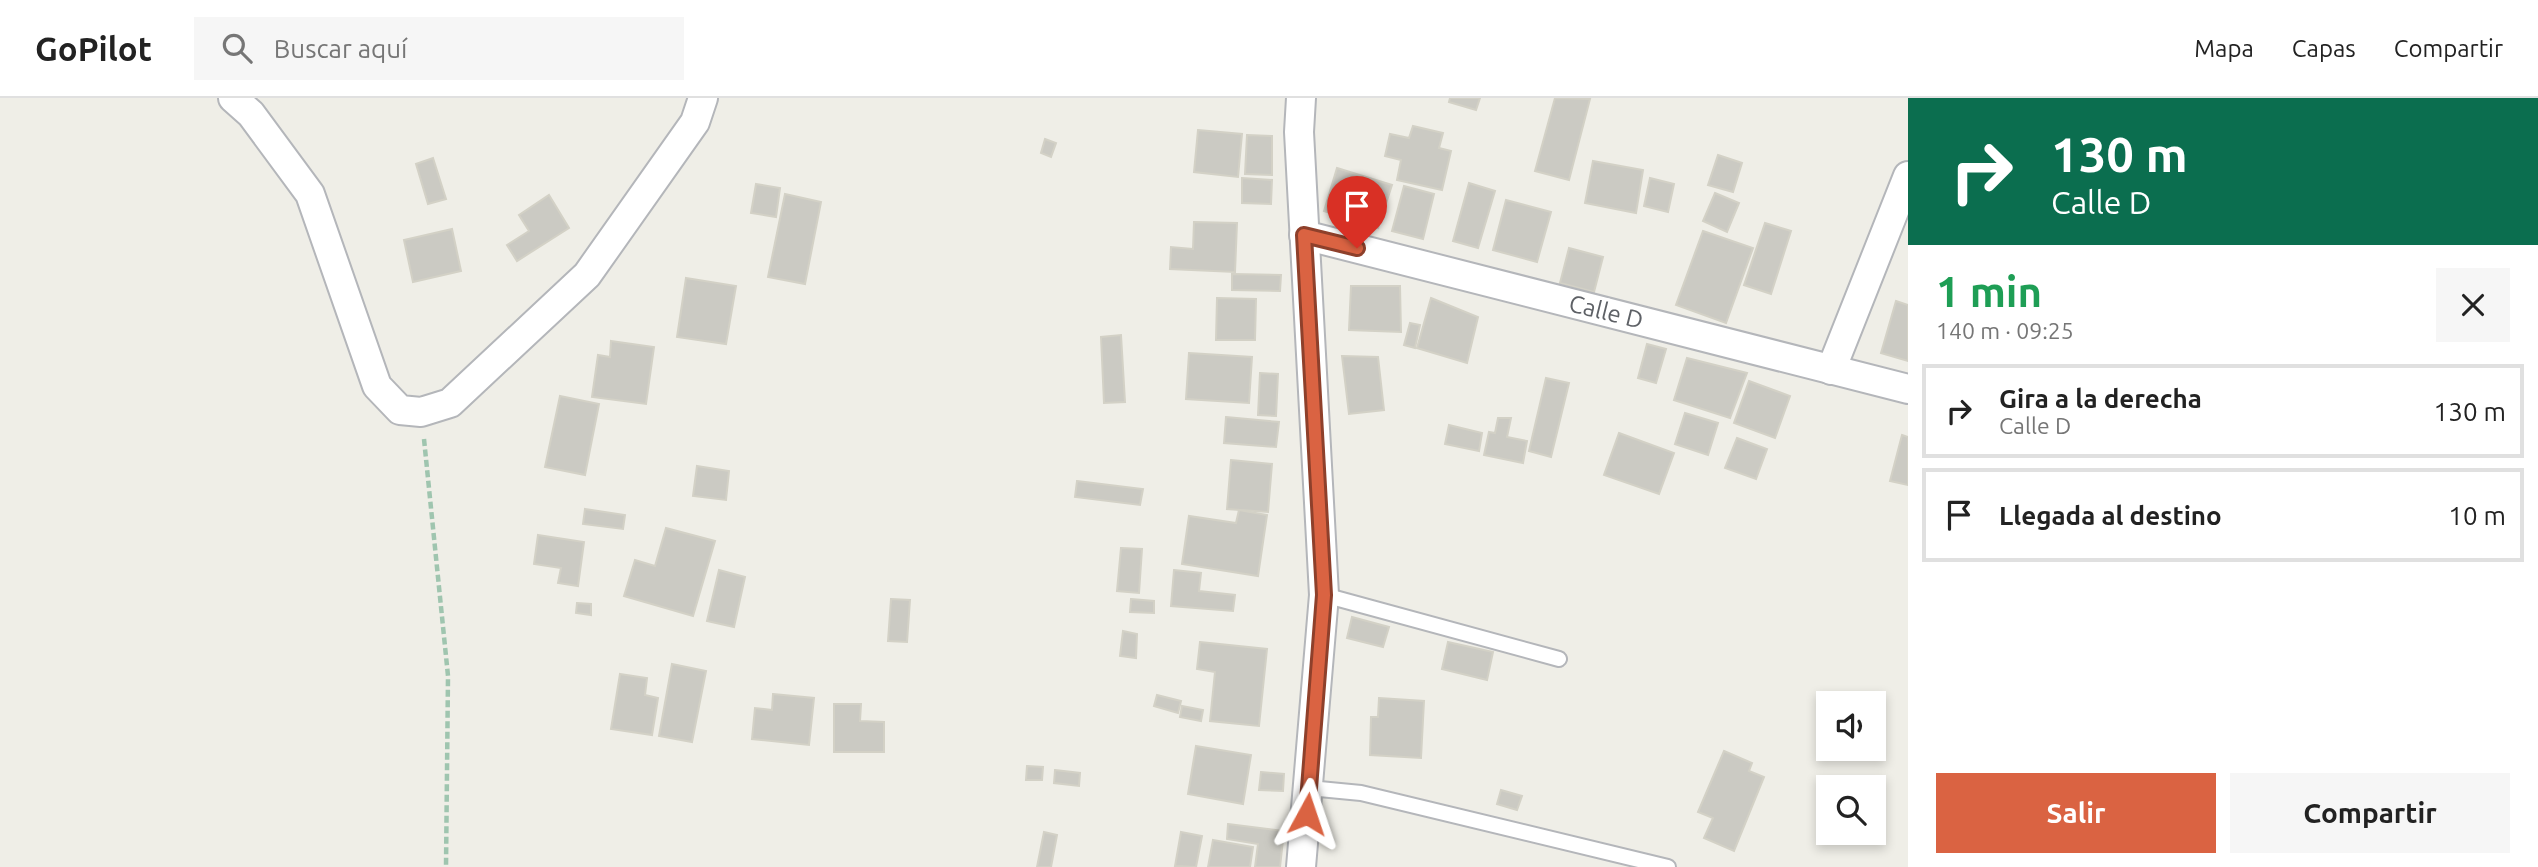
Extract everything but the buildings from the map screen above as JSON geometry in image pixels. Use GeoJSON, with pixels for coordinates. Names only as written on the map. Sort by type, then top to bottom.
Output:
{"type":"FeatureCollection","features":[{"type":"Feature","properties":{"kind":"street"},"geometry":{"type":"LineString","coordinates":[[233,98],[251,114],[310,194],[376,386],[400,410],[421,412],[450,404],[587,275],[695,122],[703,98]]}},
{"type":"Feature","properties":{"kind":"street"},"geometry":{"type":"LineString","coordinates":[[1301,98],[1298,132],[1324,595],[1301,867]]}},
{"type":"Feature","properties":{"kind":"street"},"geometry":{"type":"LineString","coordinates":[[1831,370],[1908,176]]}},
{"type":"Feature","properties":{"kind":"street","name":"Calle D"},"geometry":{"type":"LineString","coordinates":[[1304,235],[1908,389]]}},
{"type":"Feature","properties":{"kind":"lane"},"geometry":{"type":"LineString","coordinates":[[1324,595],[1559,659]]}},
{"type":"Feature","properties":{"kind":"lane"},"geometry":{"type":"LineString","coordinates":[[1309,788],[1361,793],[1668,867]]}},
{"type":"Feature","properties":{"kind":"path"},"geometry":{"type":"LineString","coordinates":[[421,412],[448,676],[446,867]]}},
{"type":"Feature","properties":{"kind":"route"},"geometry":{"type":"LineString","coordinates":[[1307,814],[1324,595],[1304,235],[1357,248]]}}]}
